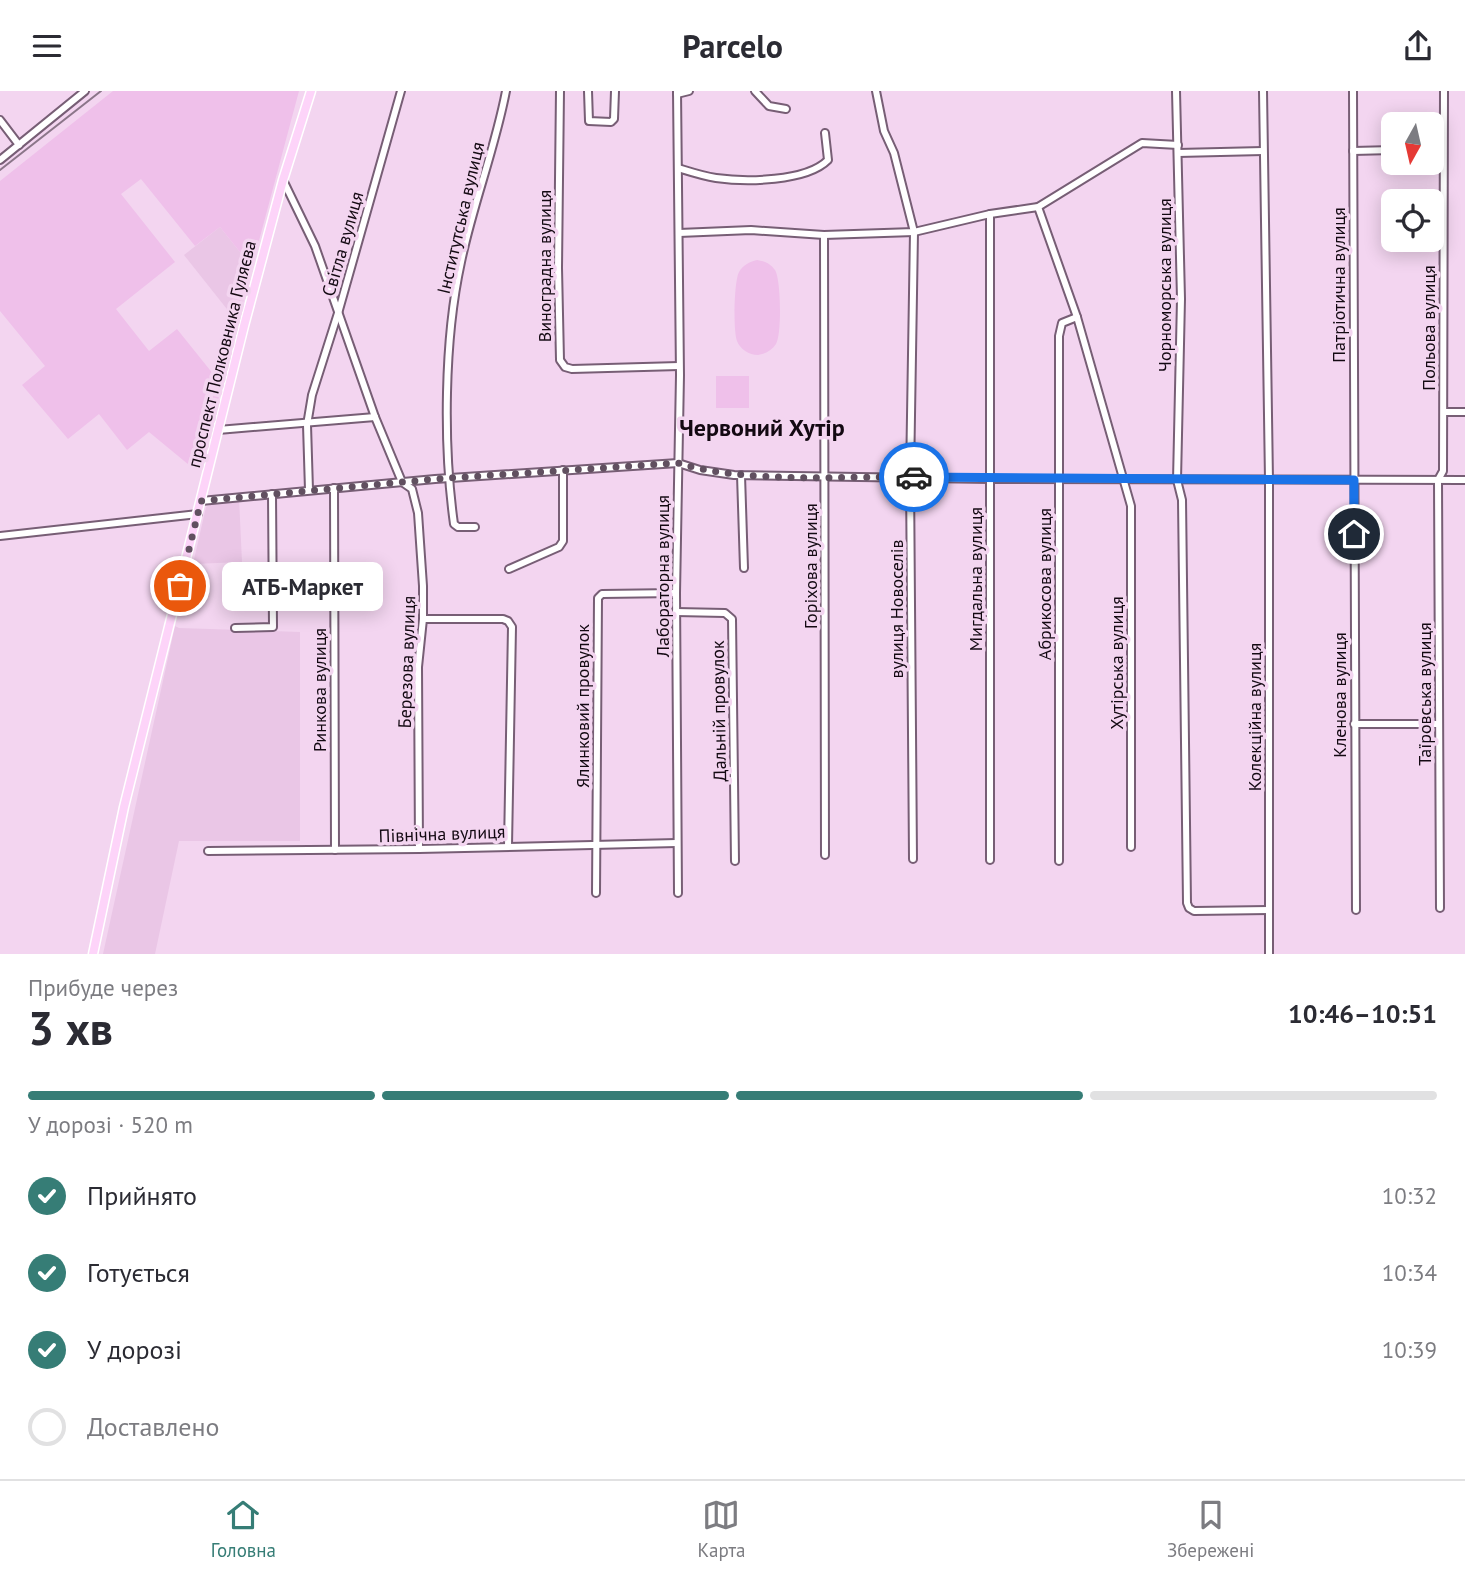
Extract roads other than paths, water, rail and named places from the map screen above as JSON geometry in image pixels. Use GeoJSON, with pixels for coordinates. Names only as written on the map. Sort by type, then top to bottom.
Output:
{"type":"FeatureCollection","features":[{"type":"Feature","properties":{"kind":"main road","name":"проспект Полковника Гуляєва"},"geometry":{"type":"LineString","coordinates":[[93,954],[124,807],[218,430],[283,180],[310,91]]}},
{"type":"Feature","properties":{"kind":"street"},"geometry":{"type":"LineString","coordinates":[[0,160],[85,91]]}},
{"type":"Feature","properties":{"kind":"street","name":"Світла вулиця"},"geometry":{"type":"LineString","coordinates":[[401,91],[339,310],[375,417],[402,482]]}},
{"type":"Feature","properties":{"kind":"street","name":"Інститутська вулиця"},"geometry":{"type":"LineString","coordinates":[[475,527],[458,527],[454,524],[448,478],[449,362],[461,262],[506,91]]}},
{"type":"Feature","properties":{"kind":"street","name":"Виноградна вулиця"},"geometry":{"type":"LineString","coordinates":[[560,91],[560,361],[565,367],[572,369],[679,366]]}},
{"type":"Feature","properties":{"kind":"street"},"geometry":{"type":"LineString","coordinates":[[589,91],[589,121],[611,122],[614,119],[615,91]]}},
{"type":"Feature","properties":{"kind":"street"},"geometry":{"type":"LineString","coordinates":[[677,93],[690,91]]}},
{"type":"Feature","properties":{"kind":"street"},"geometry":{"type":"LineString","coordinates":[[755,91],[769,106],[786,109]]}},
{"type":"Feature","properties":{"kind":"street","name":"вулиця Новоселів"},"geometry":{"type":"LineString","coordinates":[[876,91],[884,131],[894,153],[914,232],[911,477],[913,859]]}},
{"type":"Feature","properties":{"kind":"street","name":"Чорноморська вулиця"},"geometry":{"type":"LineString","coordinates":[[1176,91],[1181,299],[1177,480]]}},
{"type":"Feature","properties":{"kind":"street","name":"Колекційна вулиця"},"geometry":{"type":"LineString","coordinates":[[1263,91],[1269,480],[1269,954]]}},
{"type":"Feature","properties":{"kind":"street","name":"Патріотична вулиця"},"geometry":{"type":"LineString","coordinates":[[1353,91],[1354,480]]}},
{"type":"Feature","properties":{"kind":"street","name":"Польова вулиця"},"geometry":{"type":"LineString","coordinates":[[1444,91],[1444,112]]}},
{"type":"Feature","properties":{"kind":"street","name":"Лабораторна вулиця"},"geometry":{"type":"LineString","coordinates":[[677,93],[678,893]]}},
{"type":"Feature","properties":{"kind":"street"},"geometry":{"type":"LineString","coordinates":[[0,120],[19,145]]}},
{"type":"Feature","properties":{"kind":"street"},"geometry":{"type":"LineString","coordinates":[[678,169],[718,179],[805,174],[828,160],[825,133]]}},
{"type":"Feature","properties":{"kind":"street"},"geometry":{"type":"LineString","coordinates":[[679,233],[751,230],[824,235],[914,232],[990,214],[1038,207],[1142,143],[1178,145]]}},
{"type":"Feature","properties":{"kind":"street"},"geometry":{"type":"LineString","coordinates":[[1353,151],[1381,150]]}},
{"type":"Feature","properties":{"kind":"street"},"geometry":{"type":"LineString","coordinates":[[1178,153],[1263,151]]}},
{"type":"Feature","properties":{"kind":"street","name":"Польова вулиця"},"geometry":{"type":"LineString","coordinates":[[1438,480],[1443,471],[1444,412],[1443,175]]}},
{"type":"Feature","properties":{"kind":"street"},"geometry":{"type":"LineString","coordinates":[[283,180],[315,246],[339,310],[312,395],[307,423],[309,490]]}},
{"type":"Feature","properties":{"kind":"street"},"geometry":{"type":"LineString","coordinates":[[1038,207],[1077,317],[1124,479]]}},
{"type":"Feature","properties":{"kind":"street","name":"Мигдальна вулиця"},"geometry":{"type":"LineString","coordinates":[[990,214],[990,860]]}},
{"type":"Feature","properties":{"kind":"street","name":"Горіхова вулиця"},"geometry":{"type":"LineString","coordinates":[[824,235],[825,855]]}},
{"type":"Feature","properties":{"kind":"street","name":"Абрикосова вулиця"},"geometry":{"type":"LineString","coordinates":[[1059,861],[1059,336],[1062,323],[1077,317]]}},
{"type":"Feature","properties":{"kind":"street"},"geometry":{"type":"LineString","coordinates":[[1444,412],[1465,412]]}},
{"type":"Feature","properties":{"kind":"street"},"geometry":{"type":"LineString","coordinates":[[218,430],[375,417]]}},
{"type":"Feature","properties":{"kind":"street"},"geometry":{"type":"LineString","coordinates":[[201,501],[448,478],[678,463],[700,470],[741,475],[989,479],[1465,480]]}},
{"type":"Feature","properties":{"kind":"street"},"geometry":{"type":"LineString","coordinates":[[509,569],[559,547],[563,541],[563,470]]}},
{"type":"Feature","properties":{"kind":"street"},"geometry":{"type":"LineString","coordinates":[[741,475],[744,568]]}},
{"type":"Feature","properties":{"kind":"street","name":"Хутірська вулиця"},"geometry":{"type":"LineString","coordinates":[[1124,479],[1131,506],[1131,847]]}},
{"type":"Feature","properties":{"kind":"street"},"geometry":{"type":"LineString","coordinates":[[1177,480],[1182,500],[1189,908],[1194,911],[1269,910]]}},
{"type":"Feature","properties":{"kind":"street","name":"Кленова вулиця"},"geometry":{"type":"LineString","coordinates":[[1354,480],[1356,910]]}},
{"type":"Feature","properties":{"kind":"street","name":"Таїровська вулиця"},"geometry":{"type":"LineString","coordinates":[[1438,480],[1440,908]]}},
{"type":"Feature","properties":{"kind":"street","name":"Березова вулиця"},"geometry":{"type":"LineString","coordinates":[[402,482],[412,489],[418,513],[422,564],[423,619],[418,667],[419,849]]}},
{"type":"Feature","properties":{"kind":"street","name":"Ринкова вулиця"},"geometry":{"type":"LineString","coordinates":[[334,488],[335,850]]}},
{"type":"Feature","properties":{"kind":"street"},"geometry":{"type":"LineString","coordinates":[[235,628],[273,627],[272,494]]}},
{"type":"Feature","properties":{"kind":"street"},"geometry":{"type":"LineString","coordinates":[[0,536],[198,514]]}},
{"type":"Feature","properties":{"kind":"street","name":"Ялинковий провулок"},"geometry":{"type":"LineString","coordinates":[[596,893],[598,598],[603,594],[676,593]]}},
{"type":"Feature","properties":{"kind":"street","name":"Дальній провулок"},"geometry":{"type":"LineString","coordinates":[[676,612],[726,613],[732,619],[735,861]]}},
{"type":"Feature","properties":{"kind":"street"},"geometry":{"type":"LineString","coordinates":[[423,619],[503,619],[510,624],[508,846]]}},
{"type":"Feature","properties":{"kind":"street"},"geometry":{"type":"LineString","coordinates":[[1354,724],[1439,724]]}},
{"type":"Feature","properties":{"kind":"street","name":"Північна вулиця"},"geometry":{"type":"LineString","coordinates":[[208,851],[677,842]]}},
{"type":"Feature","properties":{"kind":"tram line"},"geometry":{"type":"LineString","coordinates":[[0,170],[101,91]]}},
{"type":"Feature","properties":{"kind":"place","name":"АТБ-Маркет"},"geometry":{"type":"Point","coordinates":[180,586]}},
{"type":"Feature","properties":{"kind":"district","name":"Червоний Хутір"},"geometry":{"type":"Point","coordinates":[762,428]}}]}
